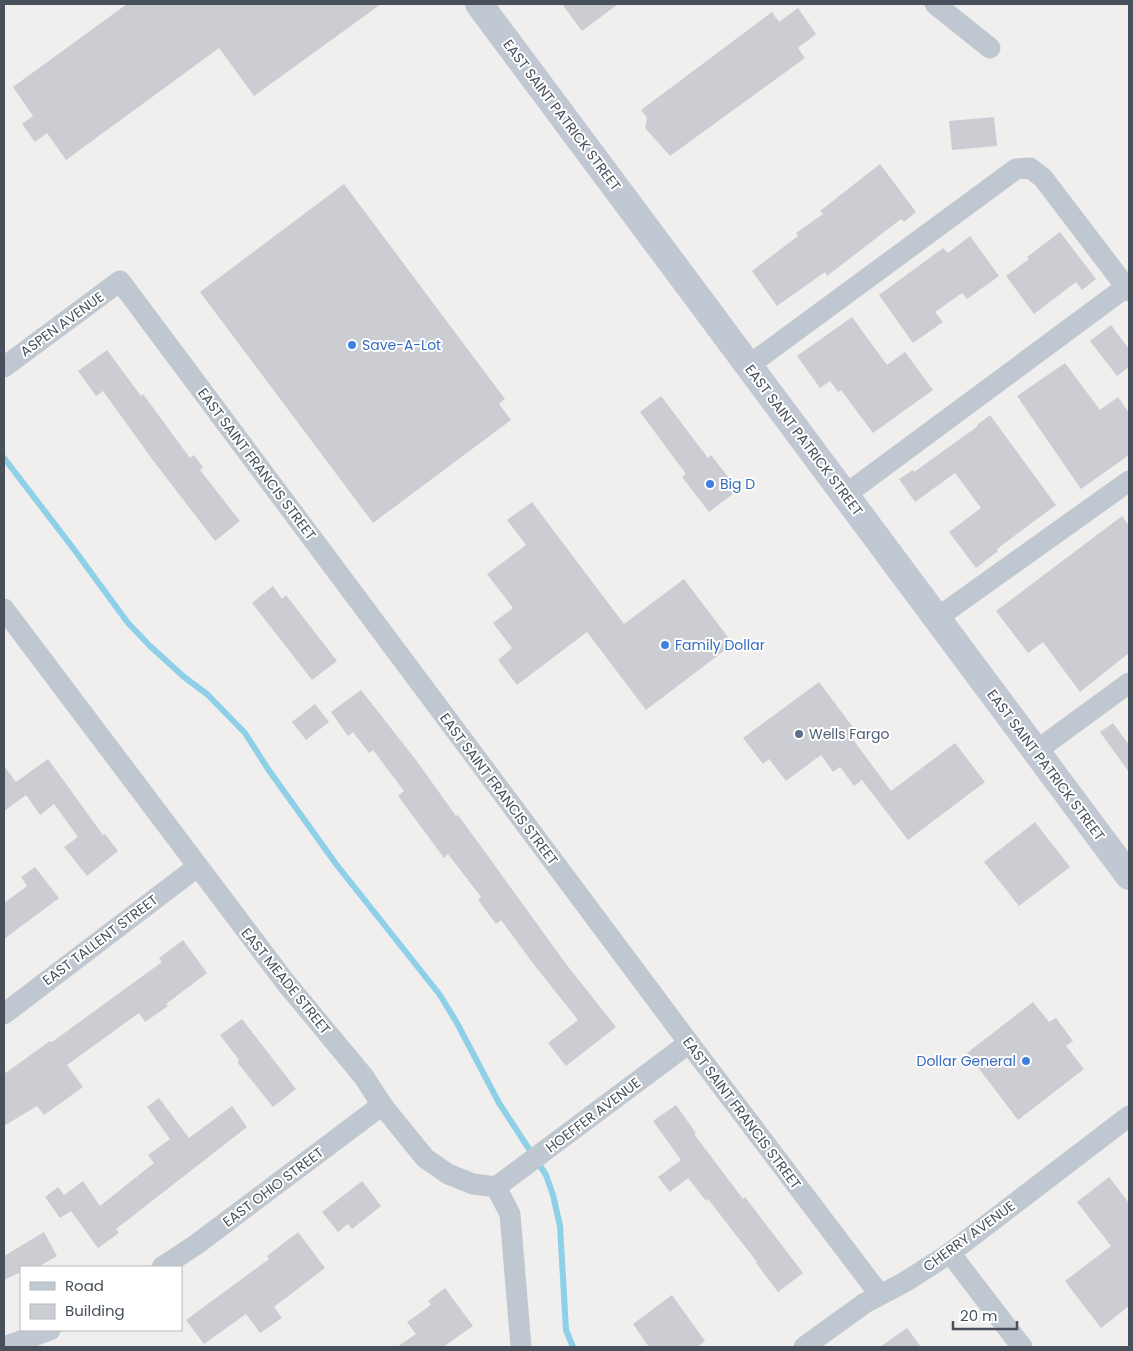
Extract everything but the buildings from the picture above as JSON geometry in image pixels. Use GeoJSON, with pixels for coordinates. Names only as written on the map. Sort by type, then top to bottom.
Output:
{"type":"FeatureCollection","features":[{"type":"Feature","properties":{"kind":"main road","name":"EAST SAINT PATRICK STREET"},"geometry":{"type":"LineString","coordinates":[[479,4],[1129,876]]}},
{"type":"Feature","properties":{"kind":"street"},"geometry":{"type":"LineString","coordinates":[[935,4],[990,48]]}},
{"type":"Feature","properties":{"kind":"street"},"geometry":{"type":"LineString","coordinates":[[748,366],[1016,168],[1030,168],[1043,178],[1128,289],[845,495]]}},
{"type":"Feature","properties":{"kind":"street","name":"ASPEN AVENUE"},"geometry":{"type":"LineString","coordinates":[[4,367],[120,281]]}},
{"type":"Feature","properties":{"kind":"street","name":"EAST SAINT FRANCIS STREET"},"geometry":{"type":"LineString","coordinates":[[120,281],[689,1044],[880,1295]]}},
{"type":"Feature","properties":{"kind":"street"},"geometry":{"type":"LineString","coordinates":[[937,618],[1129,482]]}},
{"type":"Feature","properties":{"kind":"street","name":"EAST MEADE STREET"},"geometry":{"type":"LineString","coordinates":[[4,610],[286,983],[364,1077],[382,1105],[425,1158],[448,1174],[473,1184],[496,1187]]}},
{"type":"Feature","properties":{"kind":"street"},"geometry":{"type":"LineString","coordinates":[[1036,752],[1129,684]]}},
{"type":"Feature","properties":{"kind":"street","name":"EAST TALLENT STREET"},"geometry":{"type":"LineString","coordinates":[[4,1014],[197,867]]}},
{"type":"Feature","properties":{"kind":"street","name":"HOEFFER AVENUE"},"geometry":{"type":"LineString","coordinates":[[496,1187],[689,1044]]}},
{"type":"Feature","properties":{"kind":"street","name":"EAST OHIO STREET"},"geometry":{"type":"LineString","coordinates":[[164,1266],[197,1244],[382,1105]]}},
{"type":"Feature","properties":{"kind":"street","name":"CHERRY AVENUE"},"geometry":{"type":"LineString","coordinates":[[804,1347],[842,1319],[950,1253],[1129,1116]]}},
{"type":"Feature","properties":{"kind":"street"},"geometry":{"type":"LineString","coordinates":[[496,1187],[510,1214],[521,1347]]}},
{"type":"Feature","properties":{"kind":"street"},"geometry":{"type":"LineString","coordinates":[[950,1253],[1022,1347]]}},
{"type":"Feature","properties":{"kind":"street"},"geometry":{"type":"LineString","coordinates":[[4,1347],[47,1331]]}},
{"type":"Feature","properties":{"kind":"waterway"},"geometry":{"type":"LineString","coordinates":[[4,458],[128,623],[184,677],[207,694],[245,733],[268,769],[336,864],[440,995],[499,1103],[546,1175],[560,1226],[566,1330],[573,1347]]}},
{"type":"Feature","properties":{"kind":"place","name":"Save-A-Lot"},"geometry":{"type":"Point","coordinates":[352,345]}},
{"type":"Feature","properties":{"kind":"place","name":"Big D"},"geometry":{"type":"Point","coordinates":[710,484]}},
{"type":"Feature","properties":{"kind":"place","name":"Family Dollar"},"geometry":{"type":"Point","coordinates":[665,645]}},
{"type":"Feature","properties":{"kind":"place","name":"Wells Fargo"},"geometry":{"type":"Point","coordinates":[799,734]}},
{"type":"Feature","properties":{"kind":"place","name":"Dollar General"},"geometry":{"type":"Point","coordinates":[1026,1061]}}]}
